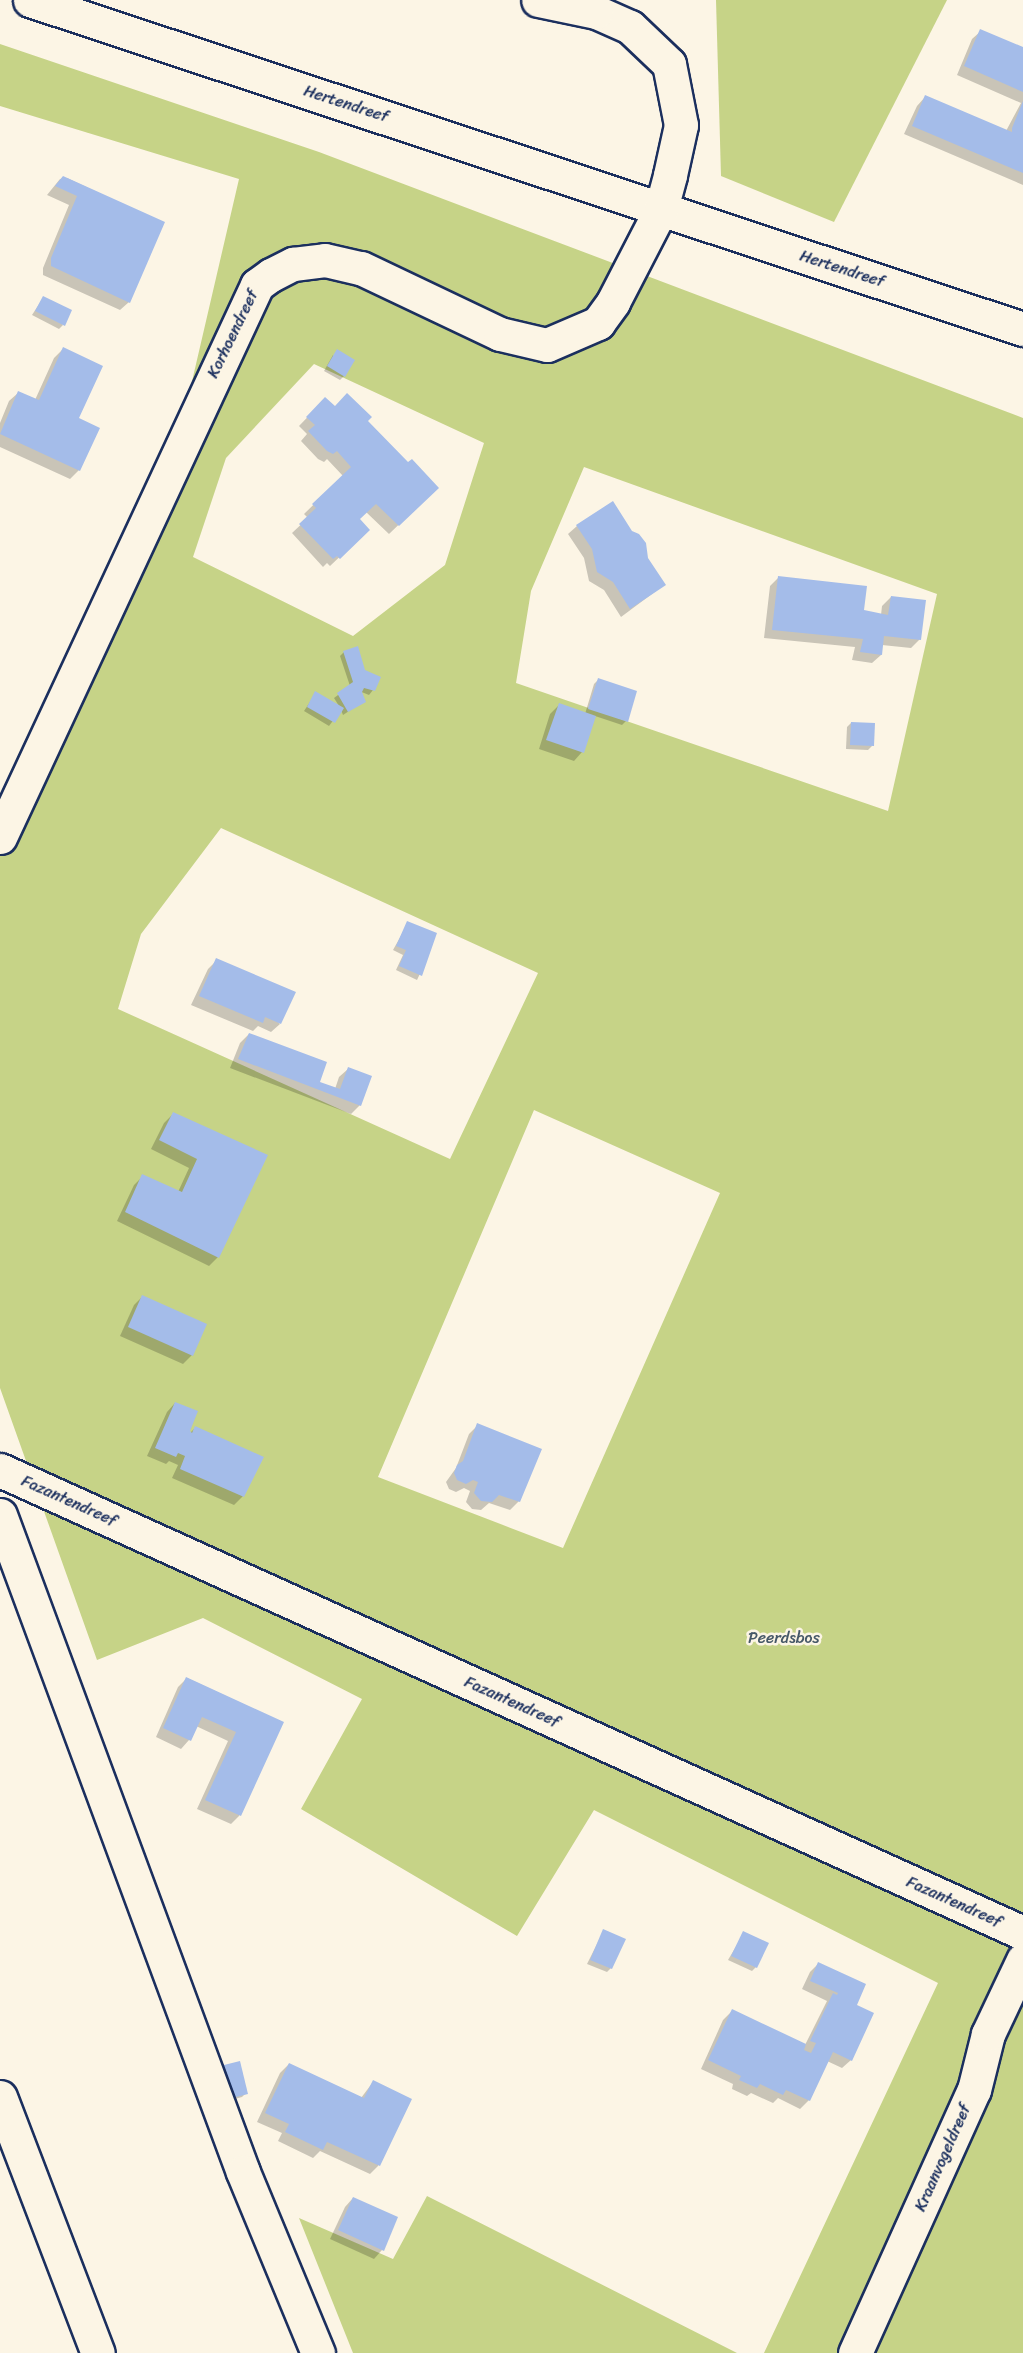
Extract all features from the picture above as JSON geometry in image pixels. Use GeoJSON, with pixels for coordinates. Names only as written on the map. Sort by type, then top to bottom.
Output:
{"type":"FeatureCollection","features":[{"type":"Feature","properties":{"kind":"main road","name":"Hertendreef"},"geometry":{"type":"LineString","coordinates":[[30,0],[1023,329]]}},
{"type":"Feature","properties":{"kind":"main road"},"geometry":{"type":"LineString","coordinates":[[538,0],[596,12],[630,27],[669,64],[681,125],[661,209]]}},
{"type":"Feature","properties":{"kind":"main road","name":"Korhoendreef"},"geometry":{"type":"LineString","coordinates":[[0,837],[257,285],[293,264],[325,260],[361,268],[500,334],[546,345],[598,323],[613,302],[661,209]]}},
{"type":"Feature","properties":{"kind":"main road","name":"Fazantendreef"},"geometry":{"type":"LineString","coordinates":[[0,1470],[1023,1933]]}},
{"type":"Feature","properties":{"kind":"main road"},"geometry":{"type":"LineString","coordinates":[[5,1530],[243,2172],[318,2353]]}},
{"type":"Feature","properties":{"kind":"main road","name":"Kraanvogeldreef"},"geometry":{"type":"LineString","coordinates":[[855,2353],[974,2090],[988,2034],[1023,1960]]}},
{"type":"Feature","properties":{"kind":"main road"},"geometry":{"type":"LineString","coordinates":[[0,2097],[98,2353]]}},
{"type":"Feature","properties":{"kind":"green space"},"geometry":{"type":"Polygon","coordinates":[[[716,0],[947,0],[834,222],[721,176],[716,0]]]}},
{"type":"Feature","properties":{"kind":"green space","name":"Peerdsbos"},"geometry":{"type":"Polygon","coordinates":[[[0,44],[319,152],[1023,418],[1023,2353],[764,2353],[938,1983],[594,1810],[517,1936],[301,1809],[362,1699],[203,1618],[97,1660],[0,1388],[0,842],[180,433],[239,179],[0,106],[0,44]],[[314,364],[226,458],[193,557],[353,636],[445,565],[484,443],[314,364]],[[584,467],[531,591],[516,683],[888,811],[937,594],[584,467]],[[221,828],[141,934],[118,1009],[450,1159],[538,973],[221,828]],[[534,1110],[378,1477],[563,1548],[720,1193],[534,1110]]]}},
{"type":"Feature","properties":{"kind":"green space"},"geometry":{"type":"Polygon","coordinates":[[[427,2196],[737,2353],[353,2353],[299,2218],[393,2259],[427,2196]]]}},
{"type":"Feature","properties":{"kind":"building"},"geometry":{"type":"Polygon","coordinates":[[[980,29],[1023,47],[1023,92],[964,66],[980,29]]]}},
{"type":"Feature","properties":{"kind":"building"},"geometry":{"type":"Polygon","coordinates":[[[925,95],[1012,132],[1023,101],[1023,173],[912,126],[925,95]]]}},
{"type":"Feature","properties":{"kind":"building"},"geometry":{"type":"Polygon","coordinates":[[[63,176],[165,222],[130,303],[51,266],[51,258],[77,196],[55,186],[63,176]]]}},
{"type":"Feature","properties":{"kind":"building"},"geometry":{"type":"Polygon","coordinates":[[[43,296],[72,310],[65,326],[35,311],[43,296]]]}},
{"type":"Feature","properties":{"kind":"building"},"geometry":{"type":"Polygon","coordinates":[[[63,347],[103,366],[79,418],[100,428],[80,471],[0,434],[18,391],[39,400],[63,347]]]}},
{"type":"Feature","properties":{"kind":"building"},"geometry":{"type":"Polygon","coordinates":[[[337,349],[355,360],[345,377],[327,366],[337,349]]]}},
{"type":"Feature","properties":{"kind":"building"},"geometry":{"type":"Polygon","coordinates":[[[347,393],[372,417],[368,421],[408,462],[412,459],[439,488],[399,526],[376,504],[360,519],[370,530],[340,559],[337,556],[333,559],[299,524],[316,508],[312,504],[351,467],[337,451],[333,454],[327,451],[308,431],[315,425],[306,417],[325,397],[335,406],[347,393]]]}},
{"type":"Feature","properties":{"kind":"building"},"geometry":{"type":"Polygon","coordinates":[[[613,501],[632,531],[639,534],[646,543],[648,558],[666,585],[630,609],[613,582],[597,572],[592,549],[576,525],[613,501]]]}},
{"type":"Feature","properties":{"kind":"building"},"geometry":{"type":"Polygon","coordinates":[[[778,576],[867,586],[864,610],[888,615],[891,596],[926,600],[921,640],[884,636],[882,655],[860,652],[863,639],[772,630],[778,576]]]}},
{"type":"Feature","properties":{"kind":"building"},"geometry":{"type":"Polygon","coordinates":[[[358,646],[365,670],[381,677],[375,691],[364,688],[362,692],[366,702],[348,712],[337,693],[353,682],[343,651],[358,646]]]}},
{"type":"Feature","properties":{"kind":"building"},"geometry":{"type":"Polygon","coordinates":[[[598,678],[637,691],[628,722],[588,709],[598,678]]]}},
{"type":"Feature","properties":{"kind":"building"},"geometry":{"type":"Polygon","coordinates":[[[315,691],[344,708],[335,723],[307,707],[315,691]]]}},
{"type":"Feature","properties":{"kind":"building"},"geometry":{"type":"Polygon","coordinates":[[[559,703],[596,716],[584,753],[546,740],[559,703]]]}},
{"type":"Feature","properties":{"kind":"building"},"geometry":{"type":"Polygon","coordinates":[[[851,722],[875,723],[874,746],[850,745],[851,722]]]}},
{"type":"Feature","properties":{"kind":"building"},"geometry":{"type":"Polygon","coordinates":[[[407,921],[437,933],[422,976],[399,966],[406,950],[396,946],[407,921]]]}},
{"type":"Feature","properties":{"kind":"building"},"geometry":{"type":"Polygon","coordinates":[[[216,958],[296,992],[281,1024],[265,1017],[263,1023],[199,996],[216,958]]]}},
{"type":"Feature","properties":{"kind":"building"},"geometry":{"type":"Polygon","coordinates":[[[249,1033],[327,1062],[320,1082],[340,1089],[348,1067],[372,1076],[361,1106],[238,1059],[249,1033]]]}},
{"type":"Feature","properties":{"kind":"building"},"geometry":{"type":"Polygon","coordinates":[[[173,1112],[268,1155],[219,1258],[125,1212],[142,1174],[182,1192],[197,1159],[159,1140],[173,1112]]]}},
{"type":"Feature","properties":{"kind":"building"},"geometry":{"type":"Polygon","coordinates":[[[142,1295],[207,1324],[193,1356],[128,1327],[142,1295]]]}},
{"type":"Feature","properties":{"kind":"building"},"geometry":{"type":"Polygon","coordinates":[[[175,1402],[198,1411],[190,1431],[192,1433],[195,1426],[264,1457],[244,1497],[180,1469],[185,1456],[178,1453],[176,1457],[155,1448],[175,1402]]]}},
{"type":"Feature","properties":{"kind":"building"},"geometry":{"type":"Polygon","coordinates":[[[477,1423],[542,1449],[520,1502],[499,1495],[492,1502],[481,1501],[474,1493],[478,1482],[473,1480],[466,1484],[457,1480],[454,1473],[457,1465],[463,1461],[477,1423]]]}},
{"type":"Feature","properties":{"kind":"building"},"geometry":{"type":"Polygon","coordinates":[[[186,1677],[284,1722],[241,1816],[205,1800],[236,1732],[202,1717],[191,1741],[163,1728],[186,1677]]]}},
{"type":"Feature","properties":{"kind":"building"},"geometry":{"type":"Polygon","coordinates":[[[603,1929],[626,1939],[612,1969],[590,1960],[603,1929]]]}},
{"type":"Feature","properties":{"kind":"building"},"geometry":{"type":"Polygon","coordinates":[[[743,1931],[769,1943],[757,1968],[731,1956],[743,1931]]]}},
{"type":"Feature","properties":{"kind":"building"},"geometry":{"type":"Polygon","coordinates":[[[818,1962],[866,1984],[857,2005],[874,2013],[852,2061],[833,2052],[810,2101],[786,2090],[783,2095],[760,2084],[757,2088],[739,2080],[741,2076],[708,2060],[732,2009],[806,2044],[804,2050],[811,2053],[816,2043],[810,2041],[833,1993],[837,1995],[838,1993],[810,1981],[818,1962]]]}},
{"type":"Feature","properties":{"kind":"building"},"geometry":{"type":"Polygon","coordinates":[[[240,2061],[248,2094],[228,2099],[220,2066],[240,2061]]]}},
{"type":"Feature","properties":{"kind":"building"},"geometry":{"type":"Polygon","coordinates":[[[289,2063],[364,2098],[373,2080],[412,2099],[380,2166],[327,2142],[323,2150],[285,2132],[289,2124],[265,2113],[289,2063]]]}},
{"type":"Feature","properties":{"kind":"building"},"geometry":{"type":"Polygon","coordinates":[[[353,2197],[398,2217],[384,2251],[338,2230],[353,2197]]]}}]}
